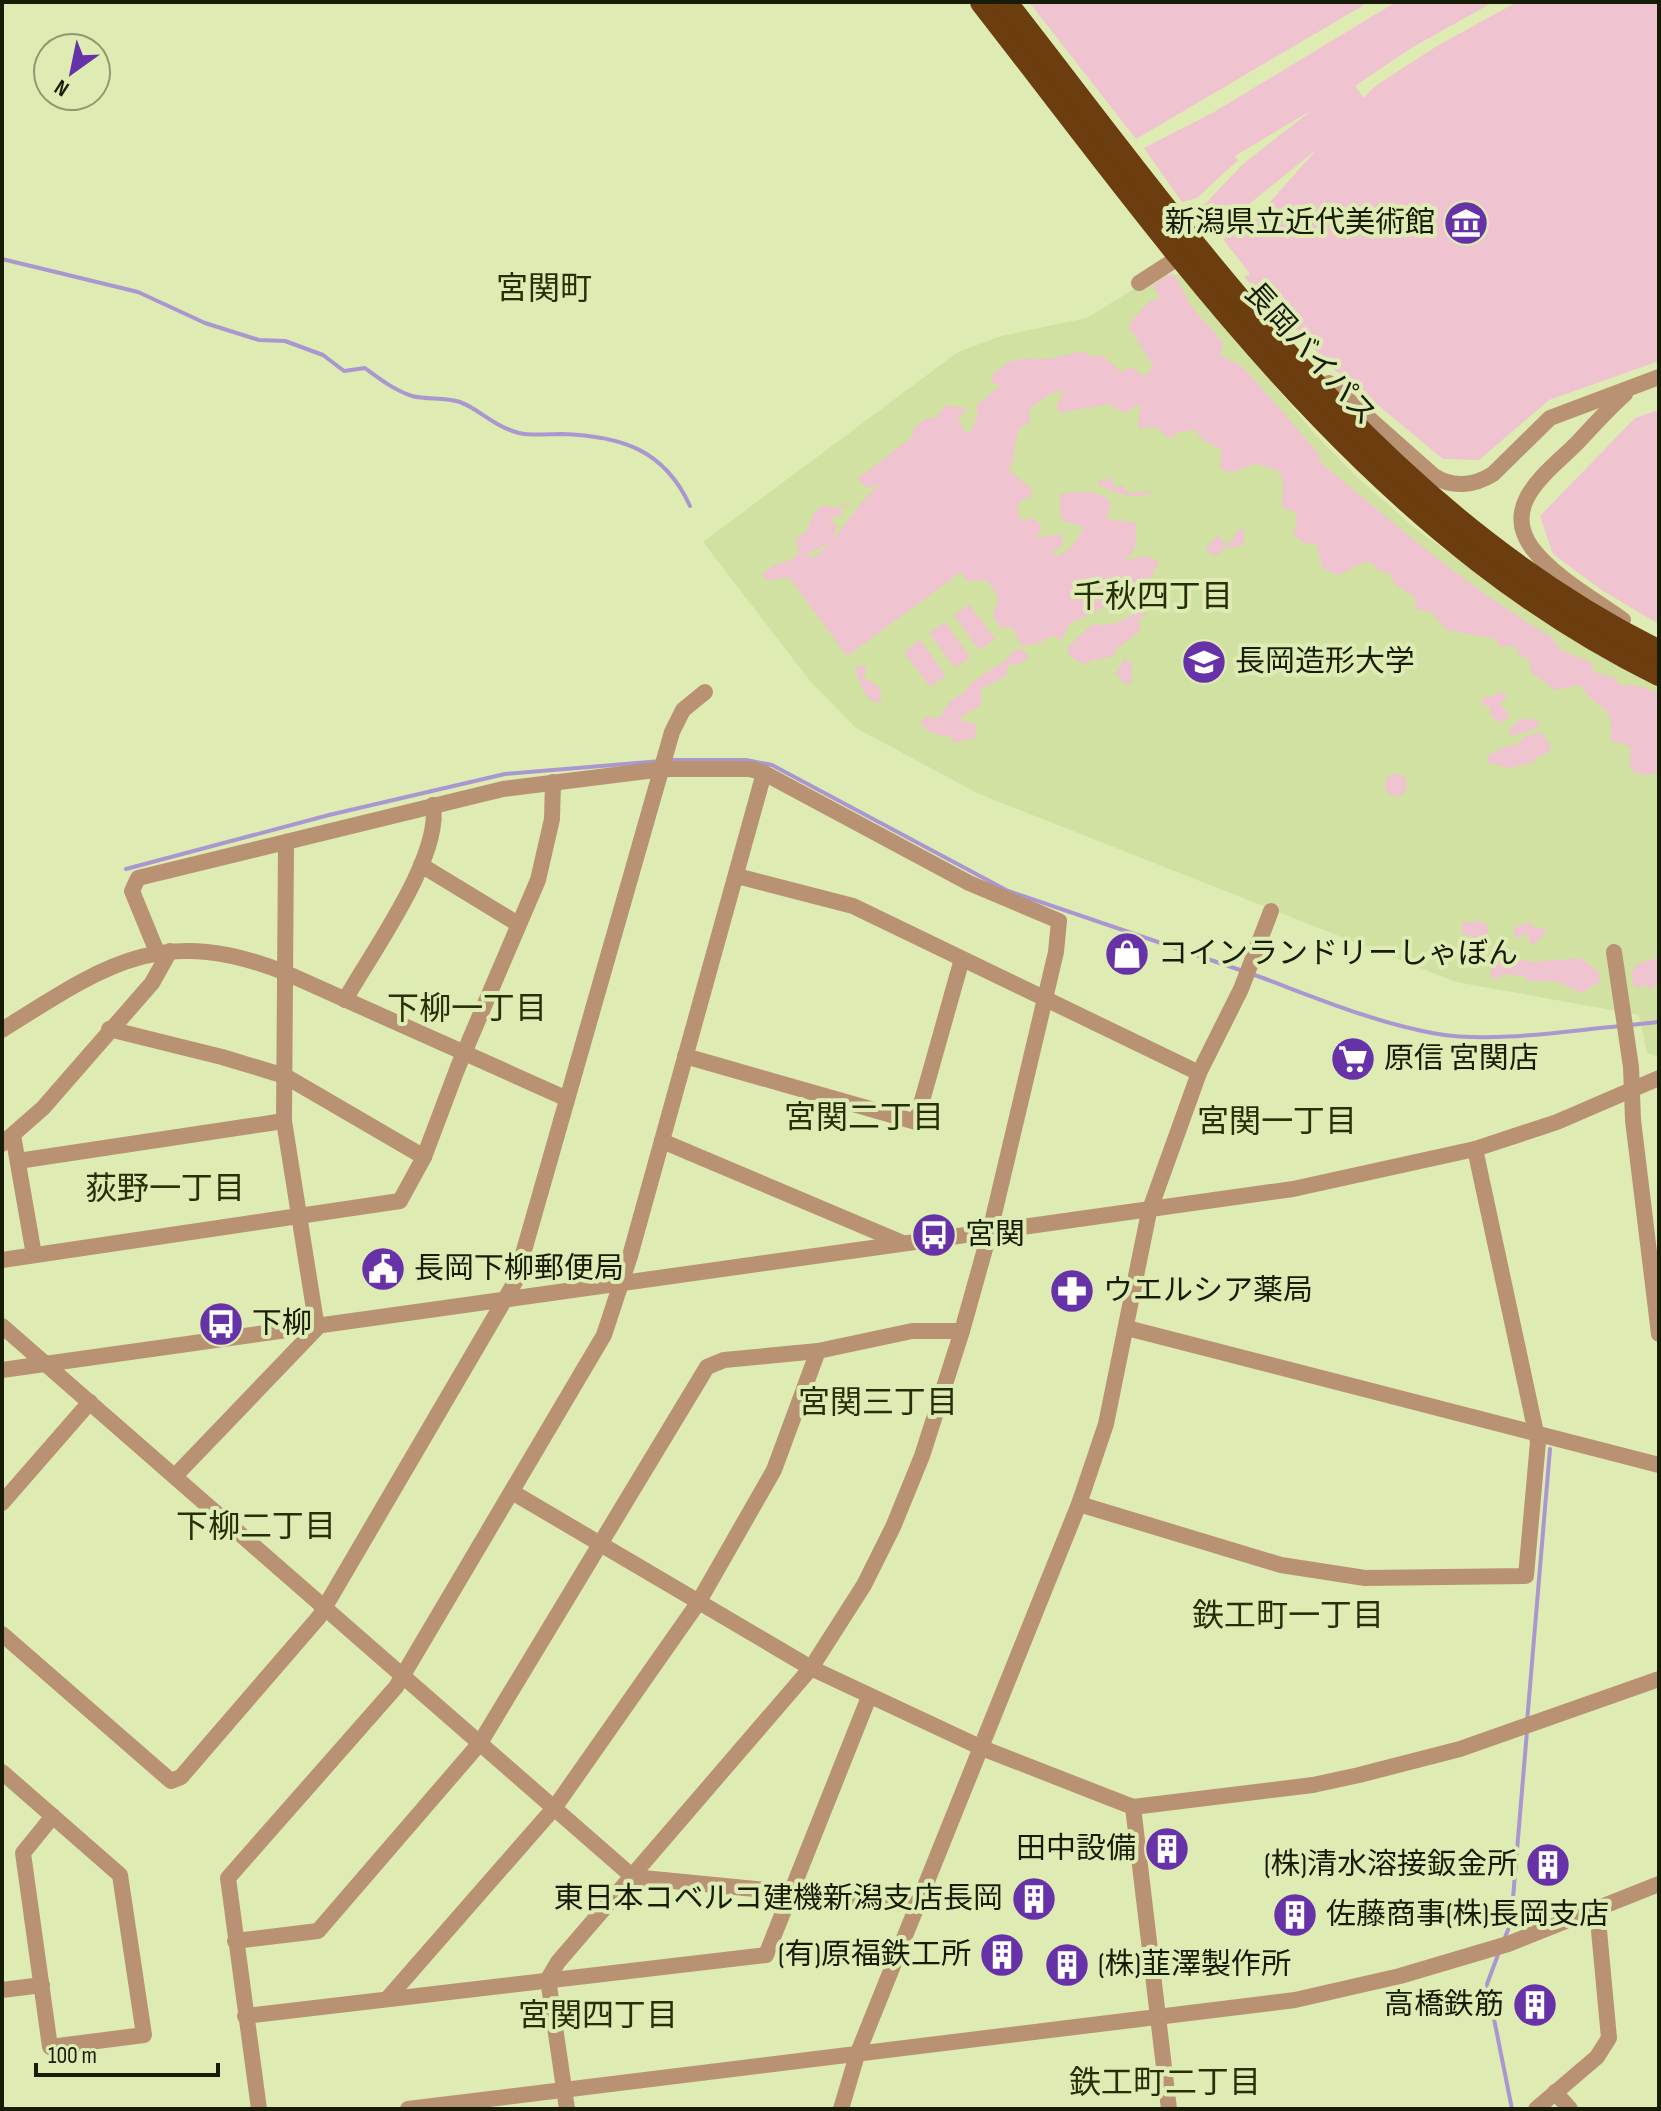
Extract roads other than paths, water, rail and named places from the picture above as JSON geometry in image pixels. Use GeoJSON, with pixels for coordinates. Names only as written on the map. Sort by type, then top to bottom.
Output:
{"type":"FeatureCollection","features":[{"type":"Feature","properties":{"kind":"highway","name":"長岡バイパス"},"geometry":{"type":"LineString","coordinates":[[982,2],[1154,207],[1349,421],[1438,504],[1538,579],[1659,652]]}},
{"type":"Feature","properties":{"kind":"highway","name":"長岡バイパス"},"geometry":{"type":"LineString","coordinates":[[1005,2],[1154,207],[1291,384],[1353,451],[1440,531],[1552,613],[1659,674]]}},
{"type":"Feature","properties":{"kind":"street"},"geometry":{"type":"LineString","coordinates":[[1139,283],[1170,263]]}},
{"type":"Feature","properties":{"kind":"street"},"geometry":{"type":"LineString","coordinates":[[1261,324],[1445,483],[1484,480],[1550,418],[1659,377]]}},
{"type":"Feature","properties":{"kind":"street"},"geometry":{"type":"LineString","coordinates":[[1629,390],[1534,484],[1523,509],[1522,524],[1528,541],[1540,556],[1627,622],[1659,641]]}},
{"type":"Feature","properties":{"kind":"street"},"geometry":{"type":"LineString","coordinates":[[2,1634],[166,1778],[176,1780],[325,1607],[507,1299],[519,1268],[565,1098],[677,717],[705,692]]}},
{"type":"Feature","properties":{"kind":"street"},"geometry":{"type":"LineString","coordinates":[[34,1255],[18,1161],[8,1140],[43,1108],[152,983],[164,951],[132,891],[138,878],[433,805],[553,782],[663,769],[750,769],[764,773],[969,883],[1059,921],[1045,998],[990,1231],[922,1456],[893,1527],[864,1585],[811,1668],[558,1962],[548,1979],[567,2109]]}},
{"type":"Feature","properties":{"kind":"street"},"geometry":{"type":"LineString","coordinates":[[259,2109],[227,1888],[231,1873],[402,1676],[604,1335],[662,1141],[764,773]]}},
{"type":"Feature","properties":{"kind":"street"},"geometry":{"type":"LineString","coordinates":[[2,1260],[400,1201],[424,1157],[544,862],[552,819],[553,782]]}},
{"type":"Feature","properties":{"kind":"street"},"geometry":{"type":"LineString","coordinates":[[345,1000],[421,865],[434,834],[433,805]]}},
{"type":"Feature","properties":{"kind":"street"},"geometry":{"type":"LineString","coordinates":[[286,843],[284,1121],[317,1328]]}},
{"type":"Feature","properties":{"kind":"street"},"geometry":{"type":"LineString","coordinates":[[421,865],[518,924]]}},
{"type":"Feature","properties":{"kind":"street"},"geometry":{"type":"LineString","coordinates":[[737,876],[853,906],[1199,1073]]}},
{"type":"Feature","properties":{"kind":"street"},"geometry":{"type":"LineString","coordinates":[[841,2109],[857,2055],[1079,1504],[1106,1424],[1149,1212],[1199,1073],[1241,989],[1271,911]]}},
{"type":"Feature","properties":{"kind":"street"},"geometry":{"type":"LineString","coordinates":[[2,1030],[113,965],[164,951],[227,953],[286,973],[565,1098]]}},
{"type":"Feature","properties":{"kind":"street"},"geometry":{"type":"LineString","coordinates":[[1614,952],[1653,1230],[1659,1334]]}},
{"type":"Feature","properties":{"kind":"street"},"geometry":{"type":"LineString","coordinates":[[685,1056],[916,1122],[962,959]]}},
{"type":"Feature","properties":{"kind":"street"},"geometry":{"type":"LineString","coordinates":[[109,1029],[285,1076],[424,1157]]}},
{"type":"Feature","properties":{"kind":"street"},"geometry":{"type":"LineString","coordinates":[[2,1370],[990,1231],[1149,1212],[1339,1180],[1475,1149],[1557,1122],[1659,1078]]}},
{"type":"Feature","properties":{"kind":"street"},"geometry":{"type":"LineString","coordinates":[[18,1161],[284,1121]]}},
{"type":"Feature","properties":{"kind":"street"},"geometry":{"type":"LineString","coordinates":[[662,1141],[905,1244]]}},
{"type":"Feature","properties":{"kind":"street"},"geometry":{"type":"LineString","coordinates":[[1079,1504],[1281,1565],[1365,1578],[1526,1576],[1536,1433],[1475,1149]]}},
{"type":"Feature","properties":{"kind":"street"},"geometry":{"type":"LineString","coordinates":[[2,1326],[633,1877],[918,1905]]}},
{"type":"Feature","properties":{"kind":"street"},"geometry":{"type":"LineString","coordinates":[[175,1476],[317,1328]]}},
{"type":"Feature","properties":{"kind":"street"},"geometry":{"type":"LineString","coordinates":[[1127,1328],[1659,1465]]}},
{"type":"Feature","properties":{"kind":"street"},"geometry":{"type":"LineString","coordinates":[[235,1941],[318,1931],[480,1743],[707,1367],[724,1360],[818,1351],[912,1331],[962,1331]]}},
{"type":"Feature","properties":{"kind":"street"},"geometry":{"type":"LineString","coordinates":[[388,1998],[555,1807],[698,1603],[774,1470],[818,1351]]}},
{"type":"Feature","properties":{"kind":"street"},"geometry":{"type":"LineString","coordinates":[[2,1503],[90,1402]]}},
{"type":"Feature","properties":{"kind":"street"},"geometry":{"type":"LineString","coordinates":[[512,1492],[811,1668],[982,1748],[1133,1807],[1313,1785],[1359,1775],[1460,1749],[1659,1679]]}},
{"type":"Feature","properties":{"kind":"street"},"geometry":{"type":"LineString","coordinates":[[245,2016],[766,1955],[869,1697]]}},
{"type":"Feature","properties":{"kind":"street"},"geometry":{"type":"LineString","coordinates":[[2,1772],[53,1816],[120,1875],[144,2035],[50,2047],[23,1853],[53,1816]]}},
{"type":"Feature","properties":{"kind":"street"},"geometry":{"type":"LineString","coordinates":[[1133,1807],[1169,2109]]}},
{"type":"Feature","properties":{"kind":"street"},"geometry":{"type":"LineString","coordinates":[[408,2109],[565,2087],[857,2055],[1295,2000],[1400,1976],[1508,1944],[1659,1884]]}},
{"type":"Feature","properties":{"kind":"street"},"geometry":{"type":"LineString","coordinates":[[1536,2109],[1597,2057],[1609,2038],[1597,1909]]}},
{"type":"Feature","properties":{"kind":"street"},"geometry":{"type":"LineString","coordinates":[[2,1990],[42,1985]]}},
{"type":"Feature","properties":{"kind":"street"},"geometry":{"type":"LineString","coordinates":[[1555,2092],[1570,2109]]}},
{"type":"Feature","properties":{"kind":"waterway"},"geometry":{"type":"LineString","coordinates":[[2,259],[138,292],[205,323],[259,340],[285,341],[323,355],[344,371],[365,368],[412,396],[460,402],[519,433],[583,435],[638,449],[667,471],[690,506]]}},
{"type":"Feature","properties":{"kind":"waterway"},"geometry":{"type":"LineString","coordinates":[[670,760],[746,760],[772,765],[1008,891],[1243,971]]}},
{"type":"Feature","properties":{"kind":"waterway"},"geometry":{"type":"LineString","coordinates":[[126,869],[329,815],[505,774],[661,761]]}},
{"type":"Feature","properties":{"kind":"waterway"},"geometry":{"type":"LineString","coordinates":[[1252,974],[1367,1016],[1438,1034],[1505,1037],[1621,1026]]}},
{"type":"Feature","properties":{"kind":"waterway"},"geometry":{"type":"LineString","coordinates":[[1630,1025],[1659,1022]]}},
{"type":"Feature","properties":{"kind":"waterway"},"geometry":{"type":"LineString","coordinates":[[1527,1722],[1550,1449]]}},
{"type":"Feature","properties":{"kind":"waterway"},"geometry":{"type":"LineString","coordinates":[[1504,1940],[1511,1922],[1527,1731]]}},
{"type":"Feature","properties":{"kind":"waterway"},"geometry":{"type":"LineString","coordinates":[[1499,1952],[1487,1984],[1512,2109]]}},
{"type":"Feature","properties":{"kind":"place","name":"新潟県立近代美術館"},"geometry":{"type":"Point","coordinates":[1466,223]}},
{"type":"Feature","properties":{"kind":"place","name":"長岡造形大学"},"geometry":{"type":"Point","coordinates":[1204,662]}},
{"type":"Feature","properties":{"kind":"place","name":"コインランドリーしゃぼん"},"geometry":{"type":"Point","coordinates":[1127,954]}},
{"type":"Feature","properties":{"kind":"place","name":"原信 宮関店"},"geometry":{"type":"Point","coordinates":[1353,1059]}},
{"type":"Feature","properties":{"kind":"place","name":"宮関"},"geometry":{"type":"Point","coordinates":[934,1235]}},
{"type":"Feature","properties":{"kind":"place","name":"長岡下柳郵便局"},"geometry":{"type":"Point","coordinates":[383,1269]}},
{"type":"Feature","properties":{"kind":"place","name":"ウエルシア薬局"},"geometry":{"type":"Point","coordinates":[1072,1291]}},
{"type":"Feature","properties":{"kind":"place","name":"下柳"},"geometry":{"type":"Point","coordinates":[221,1324]}},
{"type":"Feature","properties":{"kind":"place","name":"田中設備"},"geometry":{"type":"Point","coordinates":[1167,1849]}},
{"type":"Feature","properties":{"kind":"place","name":"(株)清水溶接鈑金所"},"geometry":{"type":"Point","coordinates":[1548,1865]}},
{"type":"Feature","properties":{"kind":"place","name":"東日本コベルコ建機新潟支店長岡"},"geometry":{"type":"Point","coordinates":[1034,1899]}},
{"type":"Feature","properties":{"kind":"place","name":"佐藤商事(株)長岡支店"},"geometry":{"type":"Point","coordinates":[1295,1915]}},
{"type":"Feature","properties":{"kind":"place","name":"(有)原福鉄工所"},"geometry":{"type":"Point","coordinates":[1002,1955]}},
{"type":"Feature","properties":{"kind":"place","name":"(株)韮澤製作所"},"geometry":{"type":"Point","coordinates":[1067,1965]}},
{"type":"Feature","properties":{"kind":"place","name":"高橋鉄筋"},"geometry":{"type":"Point","coordinates":[1535,2005]}},
{"type":"Feature","properties":{"kind":"district","name":"宮関町"},"geometry":{"type":"Point","coordinates":[544,289]}},
{"type":"Feature","properties":{"kind":"district","name":"千秋四丁目"},"geometry":{"type":"Point","coordinates":[1153,597]}},
{"type":"Feature","properties":{"kind":"district","name":"下柳一丁目"},"geometry":{"type":"Point","coordinates":[467,1009]}},
{"type":"Feature","properties":{"kind":"district","name":"宮関二丁目"},"geometry":{"type":"Point","coordinates":[864,1118]}},
{"type":"Feature","properties":{"kind":"district","name":"宮関一丁目"},"geometry":{"type":"Point","coordinates":[1277,1122]}},
{"type":"Feature","properties":{"kind":"district","name":"荻野一丁目"},"geometry":{"type":"Point","coordinates":[165,1189]}},
{"type":"Feature","properties":{"kind":"district","name":"宮関三丁目"},"geometry":{"type":"Point","coordinates":[878,1403]}},
{"type":"Feature","properties":{"kind":"district","name":"下柳二丁目"},"geometry":{"type":"Point","coordinates":[256,1527]}},
{"type":"Feature","properties":{"kind":"district","name":"鉄工町一丁目"},"geometry":{"type":"Point","coordinates":[1288,1616]}},
{"type":"Feature","properties":{"kind":"district","name":"宮関四丁目"},"geometry":{"type":"Point","coordinates":[598,2016]}},
{"type":"Feature","properties":{"kind":"district","name":"鉄工町二丁目"},"geometry":{"type":"Point","coordinates":[1165,2083]}}]}
